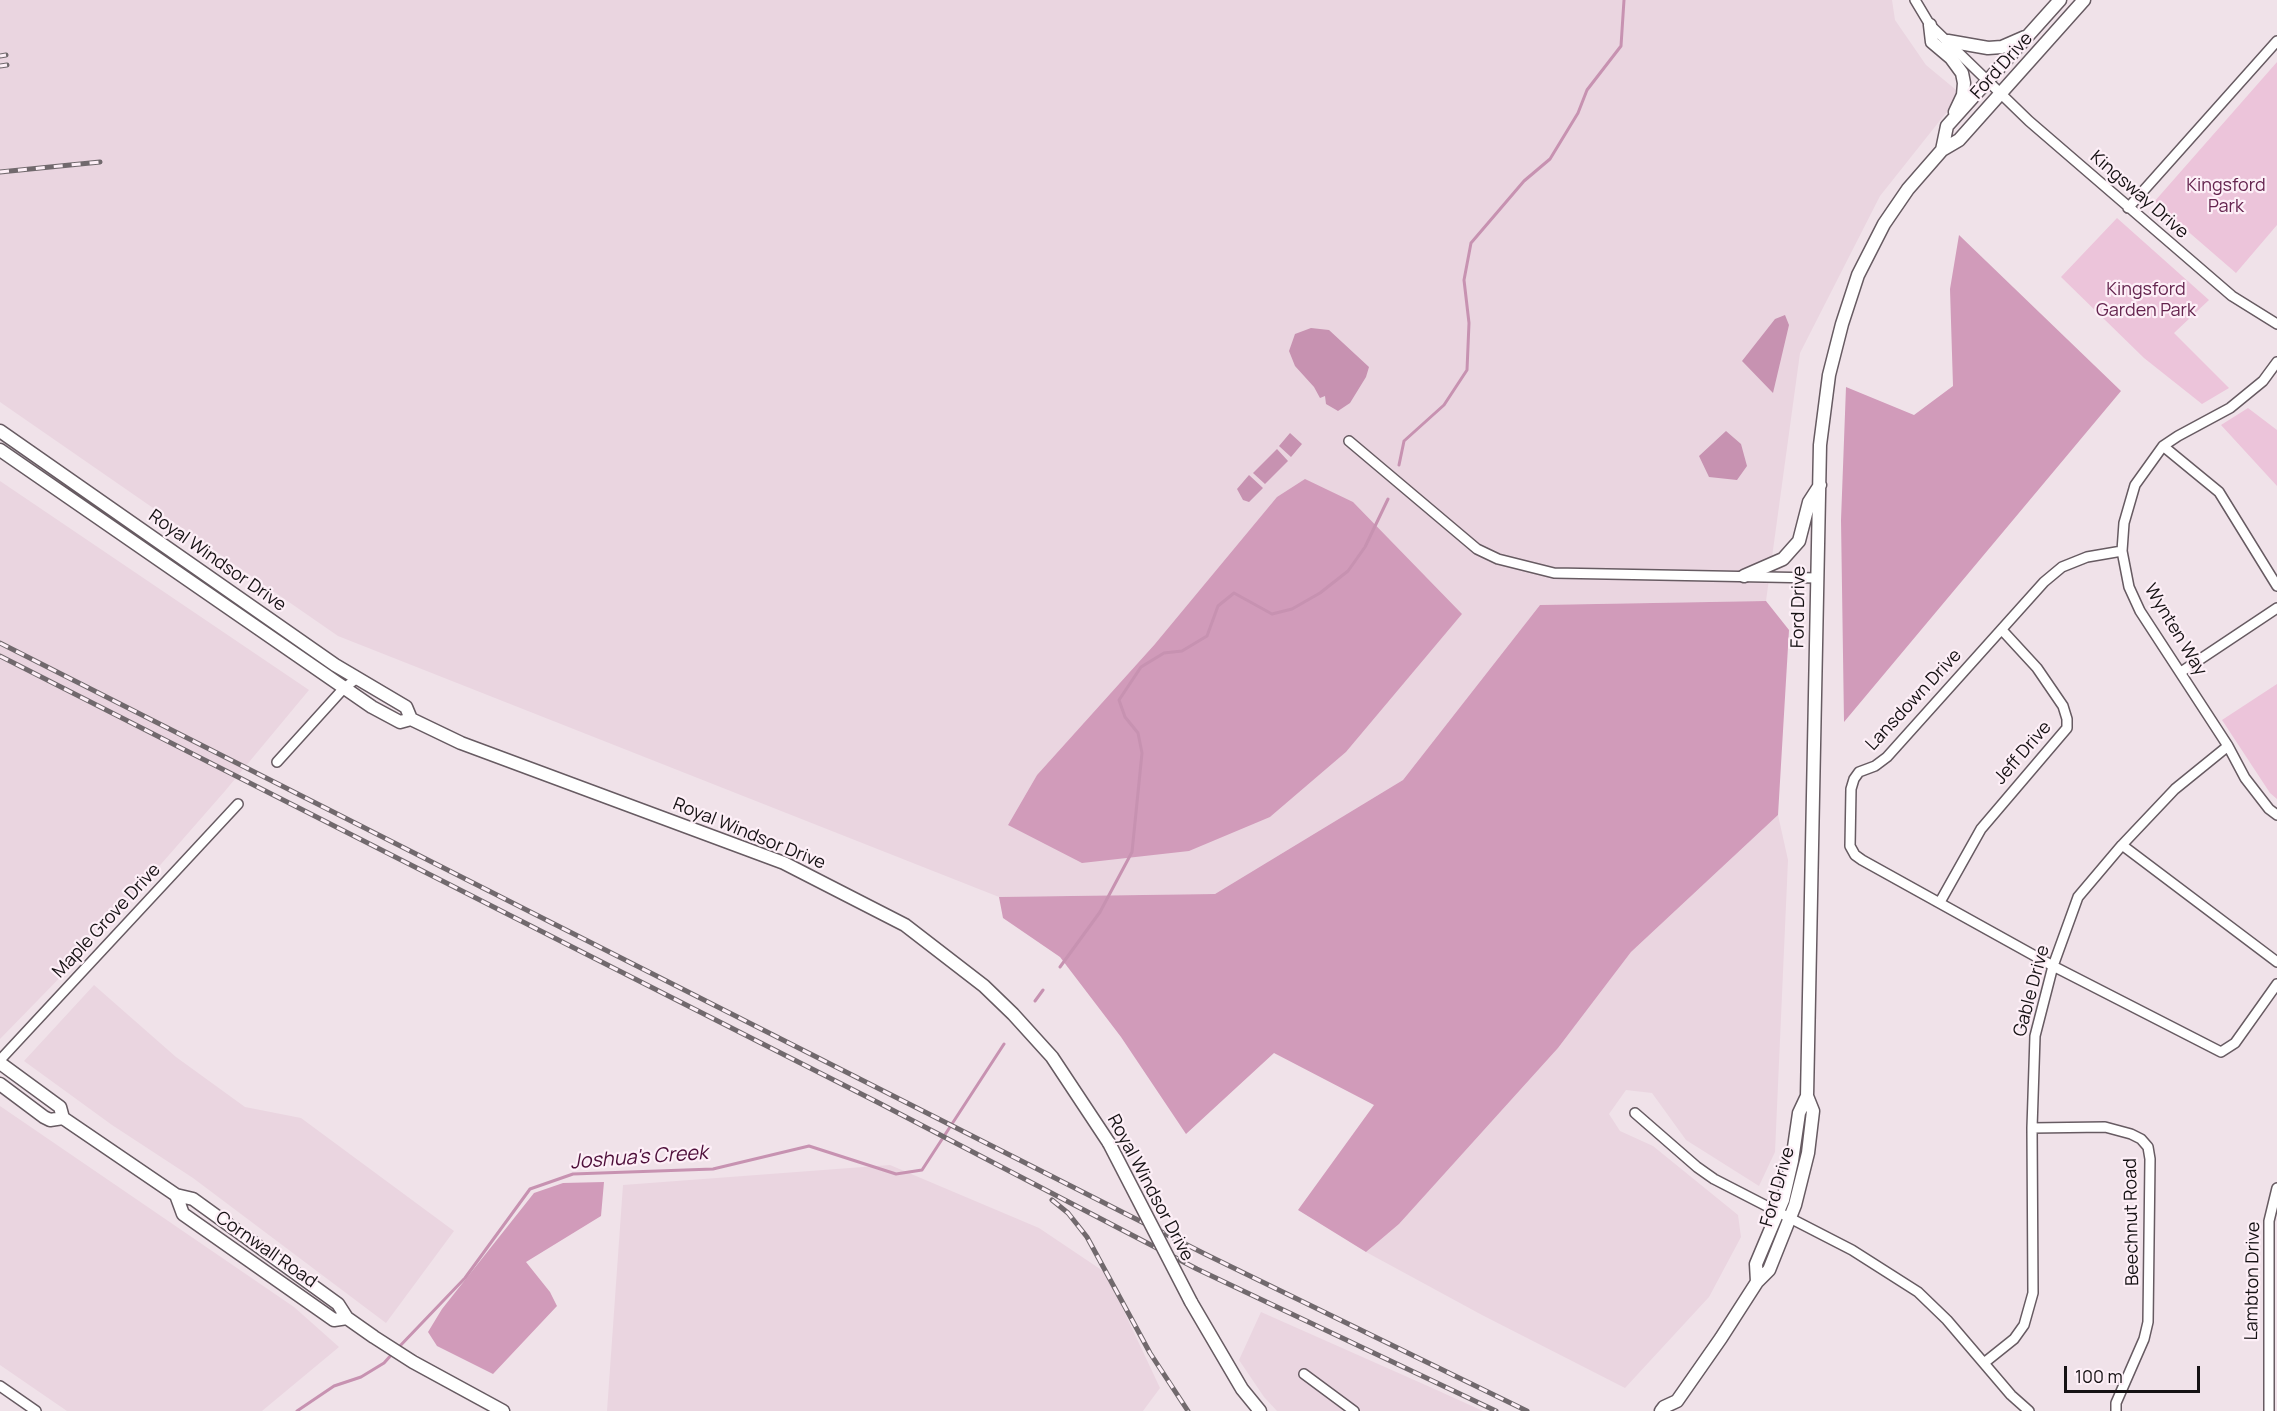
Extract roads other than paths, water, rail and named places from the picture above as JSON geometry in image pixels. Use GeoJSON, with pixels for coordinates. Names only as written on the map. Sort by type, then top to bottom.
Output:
{"type":"FeatureCollection","features":[{"type":"Feature","properties":{"kind":"main road","name":"Ford Drive"},"geometry":{"type":"LineString","coordinates":[[1942,150],[1947,126],[2060,0]]}},
{"type":"Feature","properties":{"kind":"main road","name":"Ford Drive"},"geometry":{"type":"LineString","coordinates":[[1661,1411],[1664,1407],[1676,1406],[1757,1282],[1768,1269],[1790,1219],[1802,1182],[1808,1153],[1813,1111],[1807,1096],[1820,445],[1829,375],[1842,324],[1858,275],[1884,224],[1908,189],[1942,150],[1959,140],[2084,0]]}},
{"type":"Feature","properties":{"kind":"main road"},"geometry":{"type":"LineString","coordinates":[[1930,25],[1932,42],[1958,66],[1964,83],[1963,95],[1951,122]]}},
{"type":"Feature","properties":{"kind":"main road"},"geometry":{"type":"LineString","coordinates":[[1948,41],[1988,48],[2002,46],[2029,36]]}},
{"type":"Feature","properties":{"kind":"main road","name":"Royal Windsor Drive"},"geometry":{"type":"LineString","coordinates":[[0,431],[356,679],[406,707],[411,719],[461,744],[784,863],[905,925],[984,986],[1052,1057],[1109,1143],[1191,1302],[1236,1380],[1260,1411]]}},
{"type":"Feature","properties":{"kind":"main road","name":"Royal Windsor Drive"},"geometry":{"type":"LineString","coordinates":[[0,450],[344,688],[400,722],[411,719]]}},
{"type":"Feature","properties":{"kind":"main road"},"geometry":{"type":"LineString","coordinates":[[1744,576],[1784,559],[1799,541],[1809,502],[1820,484]]}},
{"type":"Feature","properties":{"kind":"main road","name":"Cornwall Road"},"geometry":{"type":"LineString","coordinates":[[0,1061],[60,1107],[63,1118],[176,1195],[193,1199],[338,1304],[347,1318],[374,1337],[413,1362],[503,1411]]}},
{"type":"Feature","properties":{"kind":"main road","name":"Cornwall Road"},"geometry":{"type":"LineString","coordinates":[[0,1084],[44,1117],[50,1120],[63,1118]]}},
{"type":"Feature","properties":{"kind":"main road","name":"Ford Drive"},"geometry":{"type":"LineString","coordinates":[[1757,1282],[1756,1264],[1786,1189],[1799,1113],[1807,1096]]}},
{"type":"Feature","properties":{"kind":"street","name":"Kingsway Drive"},"geometry":{"type":"LineString","coordinates":[[1915,0],[1930,25],[2029,121],[2232,296],[2277,324]]}},
{"type":"Feature","properties":{"kind":"street"},"geometry":{"type":"LineString","coordinates":[[2128,208],[2277,41]]}},
{"type":"Feature","properties":{"kind":"street","name":"Wynten Way"},"geometry":{"type":"LineString","coordinates":[[2277,362],[2263,381],[2232,407],[2163,446],[2135,485],[2124,523],[2122,551],[2129,587],[2140,611],[2228,746],[2245,778],[2269,809],[2277,815]]}},
{"type":"Feature","properties":{"kind":"street"},"geometry":{"type":"LineString","coordinates":[[1349,441],[1477,549],[1498,559],[1554,573],[1818,578]]}},
{"type":"Feature","properties":{"kind":"street"},"geometry":{"type":"LineString","coordinates":[[2163,446],[2219,492],[2277,586]]}},
{"type":"Feature","properties":{"kind":"street","name":"Lansdown Drive"},"geometry":{"type":"LineString","coordinates":[[2122,551],[2087,557],[2062,567],[2044,582],[1887,758],[1859,772],[1851,789],[1850,846],[1855,855],[2053,966],[2221,1052],[2235,1043],[2277,984]]}},
{"type":"Feature","properties":{"kind":"street"},"geometry":{"type":"LineString","coordinates":[[2181,672],[2277,608]]}},
{"type":"Feature","properties":{"kind":"street","name":"Jeff Drive"},"geometry":{"type":"LineString","coordinates":[[1940,902],[1981,829],[2067,728],[2063,706],[2037,668],[2002,630]]}},
{"type":"Feature","properties":{"kind":"street"},"geometry":{"type":"LineString","coordinates":[[277,762],[344,688],[356,679]]}},
{"type":"Feature","properties":{"kind":"street","name":"Gable Drive"},"geometry":{"type":"LineString","coordinates":[[1984,1363],[2014,1339],[2024,1324],[2033,1293],[2032,1128],[2035,1036],[2053,966],[2078,897],[2122,845],[2175,789],[2228,746]]}},
{"type":"Feature","properties":{"kind":"street","name":"Maple Grove Drive"},"geometry":{"type":"LineString","coordinates":[[0,1061],[238,804]]}},
{"type":"Feature","properties":{"kind":"street"},"geometry":{"type":"LineString","coordinates":[[2122,845],[2277,962]]}},
{"type":"Feature","properties":{"kind":"street"},"geometry":{"type":"LineString","coordinates":[[1635,1113],[1696,1167],[1714,1179],[1852,1251],[1918,1292],[1947,1320],[2011,1395],[2029,1411]]}},
{"type":"Feature","properties":{"kind":"street","name":"Beechnut Road"},"geometry":{"type":"LineString","coordinates":[[2032,1128],[2105,1127],[2131,1134],[2141,1139],[2148,1147],[2150,1159],[2148,1322],[2144,1339],[2116,1402],[2116,1411]]}},
{"type":"Feature","properties":{"kind":"street","name":"Lambton Drive"},"geometry":{"type":"LineString","coordinates":[[2269,1411],[2269,1221],[2277,1188]]}},
{"type":"Feature","properties":{"kind":"street"},"geometry":{"type":"LineString","coordinates":[[1304,1374],[1354,1411]]}},
{"type":"Feature","properties":{"kind":"street"},"geometry":{"type":"LineString","coordinates":[[0,1386],[36,1411]]}},
{"type":"Feature","properties":{"kind":"waterway","name":"Joshua's Creek"},"geometry":{"type":"LineString","coordinates":[[1399,465],[1404,441],[1444,405],[1467,370],[1469,323],[1464,280],[1471,243],[1524,181],[1550,159],[1578,113],[1587,90],[1621,46],[1624,0]]}},
{"type":"Feature","properties":{"kind":"waterway","name":"Joshua's Creek"},"geometry":{"type":"LineString","coordinates":[[1060,967],[1100,912],[1132,852],[1142,753],[1138,733],[1125,717],[1119,700],[1141,667],[1164,653],[1182,651],[1207,636],[1218,606],[1234,593],[1272,614],[1292,609],[1320,593],[1348,571],[1365,547],[1388,499]]}},
{"type":"Feature","properties":{"kind":"waterway","name":"Joshua's Creek"},"geometry":{"type":"LineString","coordinates":[[1035,1001],[1043,990]]}},
{"type":"Feature","properties":{"kind":"waterway","name":"Joshua's Creek"},"geometry":{"type":"LineString","coordinates":[[398,1348],[465,1278],[530,1189],[573,1174],[713,1169],[809,1146],[896,1174],[922,1170],[1004,1044]]}},
{"type":"Feature","properties":{"kind":"waterway","name":"Joshua's Creek"},"geometry":{"type":"LineString","coordinates":[[297,1411],[334,1386],[361,1377],[384,1363],[393,1353]]}},
{"type":"Feature","properties":{"kind":"railway"},"geometry":{"type":"LineString","coordinates":[[0,56],[6,55]]}},
{"type":"Feature","properties":{"kind":"railway"},"geometry":{"type":"LineString","coordinates":[[0,66],[7,65]]}},
{"type":"Feature","properties":{"kind":"railway"},"geometry":{"type":"LineString","coordinates":[[0,172],[100,162]]}},
{"type":"Feature","properties":{"kind":"railway"},"geometry":{"type":"LineString","coordinates":[[0,643],[1205,1254],[1527,1411]]}},
{"type":"Feature","properties":{"kind":"railway"},"geometry":{"type":"LineString","coordinates":[[0,656],[879,1103],[1197,1269],[1496,1411]]}},
{"type":"Feature","properties":{"kind":"railway"},"geometry":{"type":"LineString","coordinates":[[1052,1200],[1068,1213],[1087,1237],[1150,1353],[1188,1411]]}},
{"type":"Feature","properties":{"kind":"park label","name":"Kingsford Park"},"geometry":{"type":"Point","coordinates":[2226,196]}},
{"type":"Feature","properties":{"kind":"park label","name":"Kingsford Garden Park"},"geometry":{"type":"Point","coordinates":[2146,300]}}]}
